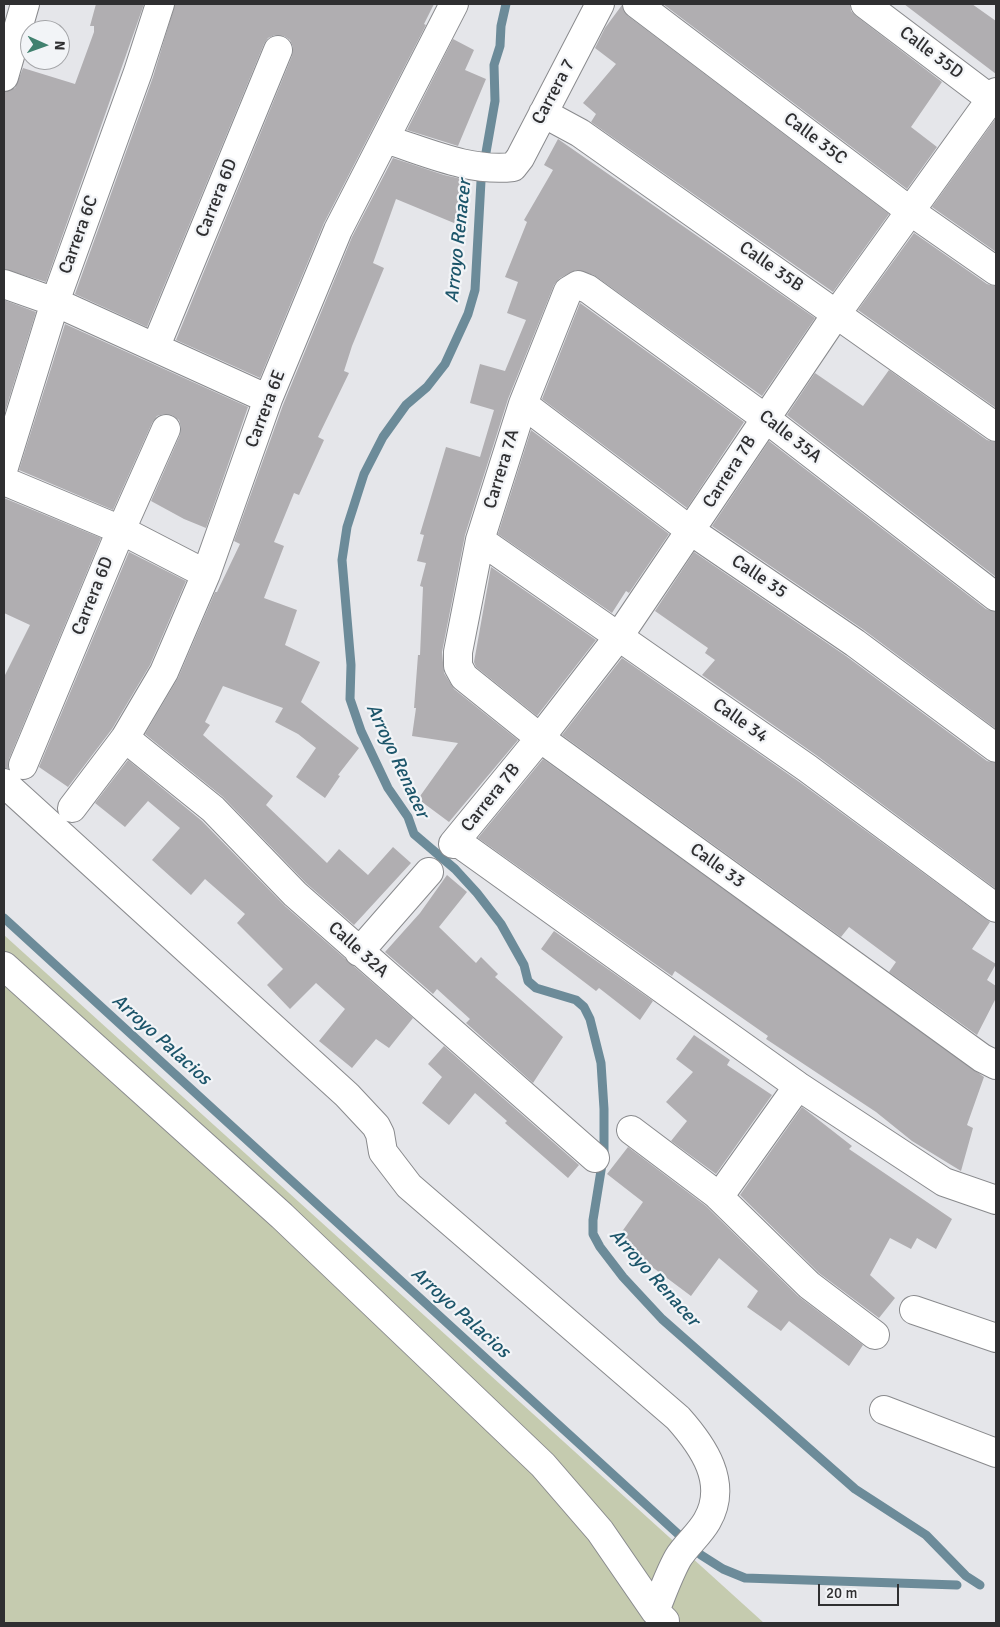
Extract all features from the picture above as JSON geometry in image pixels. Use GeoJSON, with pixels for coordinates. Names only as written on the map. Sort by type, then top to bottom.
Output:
{"type":"FeatureCollection","features":[{"type":"Feature","properties":{"kind":"street"},"geometry":{"type":"LineString","coordinates":[[4,76],[25,4]]}},
{"type":"Feature","properties":{"kind":"street","name":"Carrera 6C"},"geometry":{"type":"LineString","coordinates":[[4,467],[55,302],[135,81],[160,4]]}},
{"type":"Feature","properties":{"kind":"street","name":"Carrera 6E"},"geometry":{"type":"LineString","coordinates":[[72,808],[126,738],[164,672],[206,574],[268,399],[338,230],[454,4]]}},
{"type":"Feature","properties":{"kind":"street","name":"Carrera 7"},"geometry":{"type":"LineString","coordinates":[[385,139],[469,166],[513,167],[600,4]]}},
{"type":"Feature","properties":{"kind":"street","name":"Calle 35C"},"geometry":{"type":"LineString","coordinates":[[637,4],[910,211],[996,271]]}},
{"type":"Feature","properties":{"kind":"street","name":"Calle 35D"},"geometry":{"type":"LineString","coordinates":[[865,4],[995,98]]}},
{"type":"Feature","properties":{"kind":"street","name":"Carrera 6D"},"geometry":{"type":"LineString","coordinates":[[156,346],[278,50]]}},
{"type":"Feature","properties":{"kind":"street","name":"Carrera 7B"},"geometry":{"type":"LineString","coordinates":[[798,1086],[455,842],[540,738],[619,636],[837,313],[910,211],[995,98]]}},
{"type":"Feature","properties":{"kind":"street","name":"Calle 35B"},"geometry":{"type":"LineString","coordinates":[[543,112],[580,133],[996,427]]}},
{"type":"Feature","properties":{"kind":"street"},"geometry":{"type":"LineString","coordinates":[[4,284],[55,302],[156,346],[268,399]]}},
{"type":"Feature","properties":{"kind":"street","name":"Carrera 7A"},"geometry":{"type":"LineString","coordinates":[[458,666],[458,652],[480,540],[523,404],[568,291],[578,285]]}},
{"type":"Feature","properties":{"kind":"street","name":"Calle 35A"},"geometry":{"type":"LineString","coordinates":[[578,285],[588,289],[765,418],[996,597]]}},
{"type":"Feature","properties":{"kind":"street","name":"Calle 35"},"geometry":{"type":"LineString","coordinates":[[523,404],[691,531],[854,643],[996,748]]}},
{"type":"Feature","properties":{"kind":"street","name":"Carrera 6D"},"geometry":{"type":"LineString","coordinates":[[13,774],[166,429]]}},
{"type":"Feature","properties":{"kind":"street"},"geometry":{"type":"LineString","coordinates":[[4,481],[121,530],[206,574]]}},
{"type":"Feature","properties":{"kind":"street","name":"Calle 34"},"geometry":{"type":"LineString","coordinates":[[480,540],[807,768],[996,908]]}},
{"type":"Feature","properties":{"kind":"street","name":"Calle 33"},"geometry":{"type":"LineString","coordinates":[[458,666],[464,677],[540,738],[989,1061]]}},
{"type":"Feature","properties":{"kind":"street","name":"Calle 32A"},"geometry":{"type":"LineString","coordinates":[[126,738],[214,808],[295,894],[595,1158]]}},
{"type":"Feature","properties":{"kind":"street"},"geometry":{"type":"LineString","coordinates":[[13,774],[376,1126],[380,1134],[383,1152],[409,1186],[678,1418],[693,1435],[708,1457],[714,1476],[715,1498],[708,1520],[687,1547],[661,1617]]}},
{"type":"Feature","properties":{"kind":"street"},"geometry":{"type":"LineString","coordinates":[[359,952],[429,872]]}},
{"type":"Feature","properties":{"kind":"street"},"geometry":{"type":"LineString","coordinates":[[4,966],[282,1216],[543,1465],[600,1531],[661,1617]]}},
{"type":"Feature","properties":{"kind":"street"},"geometry":{"type":"LineString","coordinates":[[719,1197],[798,1086],[944,1182],[996,1200]]}},
{"type":"Feature","properties":{"kind":"street"},"geometry":{"type":"LineString","coordinates":[[630,1130],[719,1197],[809,1285],[875,1335]]}},
{"type":"Feature","properties":{"kind":"street"},"geometry":{"type":"LineString","coordinates":[[914,1310],[996,1338]]}},
{"type":"Feature","properties":{"kind":"street"},"geometry":{"type":"LineString","coordinates":[[884,1410],[996,1454]]}},
{"type":"Feature","properties":{"kind":"green space"},"geometry":{"type":"Polygon","coordinates":[[[4,935],[764,1623],[4,1623],[4,935]]]}},
{"type":"Feature","properties":{"kind":"building"},"geometry":{"type":"Polygon","coordinates":[[[96,4],[144,4],[46,282],[4,269],[4,92],[15,88],[22,70],[30,70],[75,84],[94,32],[94,26],[90,26],[96,4]]]}},
{"type":"Feature","properties":{"kind":"building"},"geometry":{"type":"Polygon","coordinates":[[[175,4],[434,4],[424,24],[426,25],[324,223],[260,378],[176,340],[292,56],[293,47],[290,40],[284,36],[275,35],[268,38],[264,44],[147,327],[75,294],[153,77],[175,4]]]}},
{"type":"Feature","properties":{"kind":"building"},"geometry":{"type":"Polygon","coordinates":[[[663,4],[850,4],[851,11],[856,16],[942,82],[911,127],[937,147],[907,189],[663,4]]]}},
{"type":"Feature","properties":{"kind":"building"},"geometry":{"type":"Polygon","coordinates":[[[904,4],[972,4],[996,21],[996,74],[904,4]]]}},
{"type":"Feature","properties":{"kind":"building"},"geometry":{"type":"Polygon","coordinates":[[[622,5],[628,16],[889,214],[833,292],[591,122],[596,114],[583,103],[616,64],[595,48],[605,28],[622,5]]]}},
{"type":"Feature","properties":{"kind":"building"},"geometry":{"type":"Polygon","coordinates":[[[453,39],[474,50],[465,70],[486,79],[458,146],[407,130],[453,39]]]}},
{"type":"Feature","properties":{"kind":"building"},"geometry":{"type":"Polygon","coordinates":[[[996,118],[996,252],[932,207],[996,118]]]}},
{"type":"Feature","properties":{"kind":"building"},"geometry":{"type":"Polygon","coordinates":[[[558,139],[815,318],[762,396],[594,275],[576,270],[560,278],[554,285],[508,399],[465,535],[442,652],[444,673],[454,689],[518,740],[449,822],[418,799],[458,743],[412,736],[416,708],[414,708],[418,655],[420,655],[423,587],[420,586],[426,563],[417,561],[424,535],[420,534],[446,447],[480,457],[494,410],[470,403],[480,364],[505,371],[526,320],[507,313],[518,282],[505,277],[527,222],[524,220],[553,170],[544,165],[558,139]]]}},
{"type":"Feature","properties":{"kind":"building"},"geometry":{"type":"Polygon","coordinates":[[[393,158],[444,175],[471,181],[454,223],[396,199],[373,263],[384,268],[352,346],[344,371],[349,373],[318,437],[324,440],[299,495],[294,493],[274,542],[284,546],[264,598],[297,610],[285,645],[320,662],[301,702],[359,748],[338,775],[340,776],[325,798],[296,777],[316,748],[298,734],[275,722],[283,708],[223,686],[205,722],[210,725],[203,735],[273,796],[266,805],[327,863],[339,849],[368,875],[393,847],[411,863],[354,925],[306,883],[223,797],[145,734],[178,678],[215,592],[217,592],[240,544],[234,541],[283,405],[352,237],[393,158]]]}},
{"type":"Feature","properties":{"kind":"building"},"geometry":{"type":"Polygon","coordinates":[[[914,233],[987,284],[996,286],[996,408],[858,310],[914,233]]]}},
{"type":"Feature","properties":{"kind":"building"},"geometry":{"type":"Polygon","coordinates":[[[4,300],[36,312],[4,415],[4,300]]]}},
{"type":"Feature","properties":{"kind":"building"},"geometry":{"type":"Polygon","coordinates":[[[580,303],[744,422],[687,508],[542,399],[580,303]]]}},
{"type":"Feature","properties":{"kind":"building"},"geometry":{"type":"Polygon","coordinates":[[[65,324],[248,407],[206,528],[184,519],[151,501],[180,435],[181,427],[179,420],[172,415],[164,414],[157,416],[152,423],[113,510],[19,470],[65,324]]]}},
{"type":"Feature","properties":{"kind":"building"},"geometry":{"type":"Polygon","coordinates":[[[889,370],[987,440],[996,442],[996,577],[787,415],[815,373],[863,406],[889,370]]]}},
{"type":"Feature","properties":{"kind":"building"},"geometry":{"type":"Polygon","coordinates":[[[531,430],[669,534],[629,593],[626,591],[612,613],[498,534],[531,430]]]}},
{"type":"Feature","properties":{"kind":"building"},"geometry":{"type":"Polygon","coordinates":[[[769,441],[986,609],[996,612],[996,729],[864,630],[712,526],[769,441]]]}},
{"type":"Feature","properties":{"kind":"building"},"geometry":{"type":"Polygon","coordinates":[[[4,498],[101,538],[9,759],[8,768],[4,768],[4,677],[30,625],[4,613],[4,498]]]}},
{"type":"Feature","properties":{"kind":"building"},"geometry":{"type":"Polygon","coordinates":[[[129,552],[186,581],[150,665],[112,729],[68,787],[39,767],[129,552]]]}},
{"type":"Feature","properties":{"kind":"building"},"geometry":{"type":"Polygon","coordinates":[[[694,552],[846,656],[987,761],[996,763],[996,889],[816,755],[702,675],[715,660],[705,653],[708,648],[655,611],[694,552]]]}},
{"type":"Feature","properties":{"kind":"building"},"geometry":{"type":"Polygon","coordinates":[[[491,567],[596,640],[537,716],[476,667],[474,662],[491,567]]]}},
{"type":"Feature","properties":{"kind":"building"},"geometry":{"type":"Polygon","coordinates":[[[622,658],[798,781],[990,922],[972,949],[996,964],[987,980],[996,986],[996,998],[977,1035],[889,972],[896,962],[849,927],[841,937],[562,735],[622,658]]]}},
{"type":"Feature","properties":{"kind":"building"},"geometry":{"type":"Polygon","coordinates":[[[543,759],[984,1077],[967,1125],[973,1128],[961,1171],[912,1141],[876,1112],[766,1039],[768,1036],[675,971],[672,976],[478,838],[543,759]]]}},
{"type":"Feature","properties":{"kind":"building"},"geometry":{"type":"Polygon","coordinates":[[[128,760],[202,821],[285,906],[413,1018],[389,1048],[376,1039],[352,1068],[319,1041],[345,1009],[316,983],[290,1009],[267,985],[283,969],[237,923],[245,914],[205,879],[191,895],[152,860],[180,828],[148,801],[125,827],[95,803],[128,760]]]}},
{"type":"Feature","properties":{"kind":"building"},"geometry":{"type":"Polygon","coordinates":[[[447,875],[467,892],[439,927],[476,963],[481,957],[498,974],[495,977],[563,1037],[533,1083],[466,1023],[470,1019],[437,989],[433,994],[385,952],[420,913],[447,875]]]}},
{"type":"Feature","properties":{"kind":"building"},"geometry":{"type":"Polygon","coordinates":[[[554,931],[653,1001],[640,1020],[599,988],[596,991],[541,949],[554,931]]]}},
{"type":"Feature","properties":{"kind":"building"},"geometry":{"type":"Polygon","coordinates":[[[694,1035],[730,1060],[727,1065],[772,1095],[716,1174],[671,1141],[687,1121],[666,1102],[693,1072],[676,1059],[694,1035]]]}},
{"type":"Feature","properties":{"kind":"building"},"geometry":{"type":"Polygon","coordinates":[[[444,1046],[579,1165],[568,1178],[505,1123],[507,1121],[475,1093],[449,1125],[422,1103],[442,1077],[428,1064],[444,1046]]]}},
{"type":"Feature","properties":{"kind":"building"},"geometry":{"type":"Polygon","coordinates":[[[802,1107],[852,1146],[849,1149],[952,1219],[936,1249],[917,1238],[911,1249],[890,1238],[870,1275],[895,1298],[879,1318],[819,1273],[740,1195],[802,1107]]]}},
{"type":"Feature","properties":{"kind":"building"},"geometry":{"type":"Polygon","coordinates":[[[628,1147],[706,1206],[798,1296],[863,1345],[849,1366],[789,1321],[781,1331],[747,1307],[758,1291],[719,1258],[691,1296],[616,1240],[643,1202],[607,1174],[628,1147]]]}},
{"type":"Feature","properties":{"kind":"waterway","name":"Arroyo Renacer"},"geometry":{"type":"LineString","coordinates":[[506,4],[501,26],[500,46],[494,65],[495,101],[481,181],[475,290],[468,314],[445,364],[427,387],[406,405],[383,437],[364,474],[347,527],[342,560],[351,665],[350,699],[361,731],[388,788],[408,817],[414,834],[455,869],[477,893],[501,924],[524,965],[528,981],[536,988],[576,1000],[584,1007],[590,1019],[601,1063],[604,1109],[604,1152],[593,1220],[593,1234],[600,1247],[623,1277],[662,1319],[855,1489],[926,1535],[966,1576],[980,1585]]}},
{"type":"Feature","properties":{"kind":"waterway","name":"Arroyo Palacios"},"geometry":{"type":"LineString","coordinates":[[4,918],[701,1555],[723,1569],[745,1578],[957,1585]]}}]}
